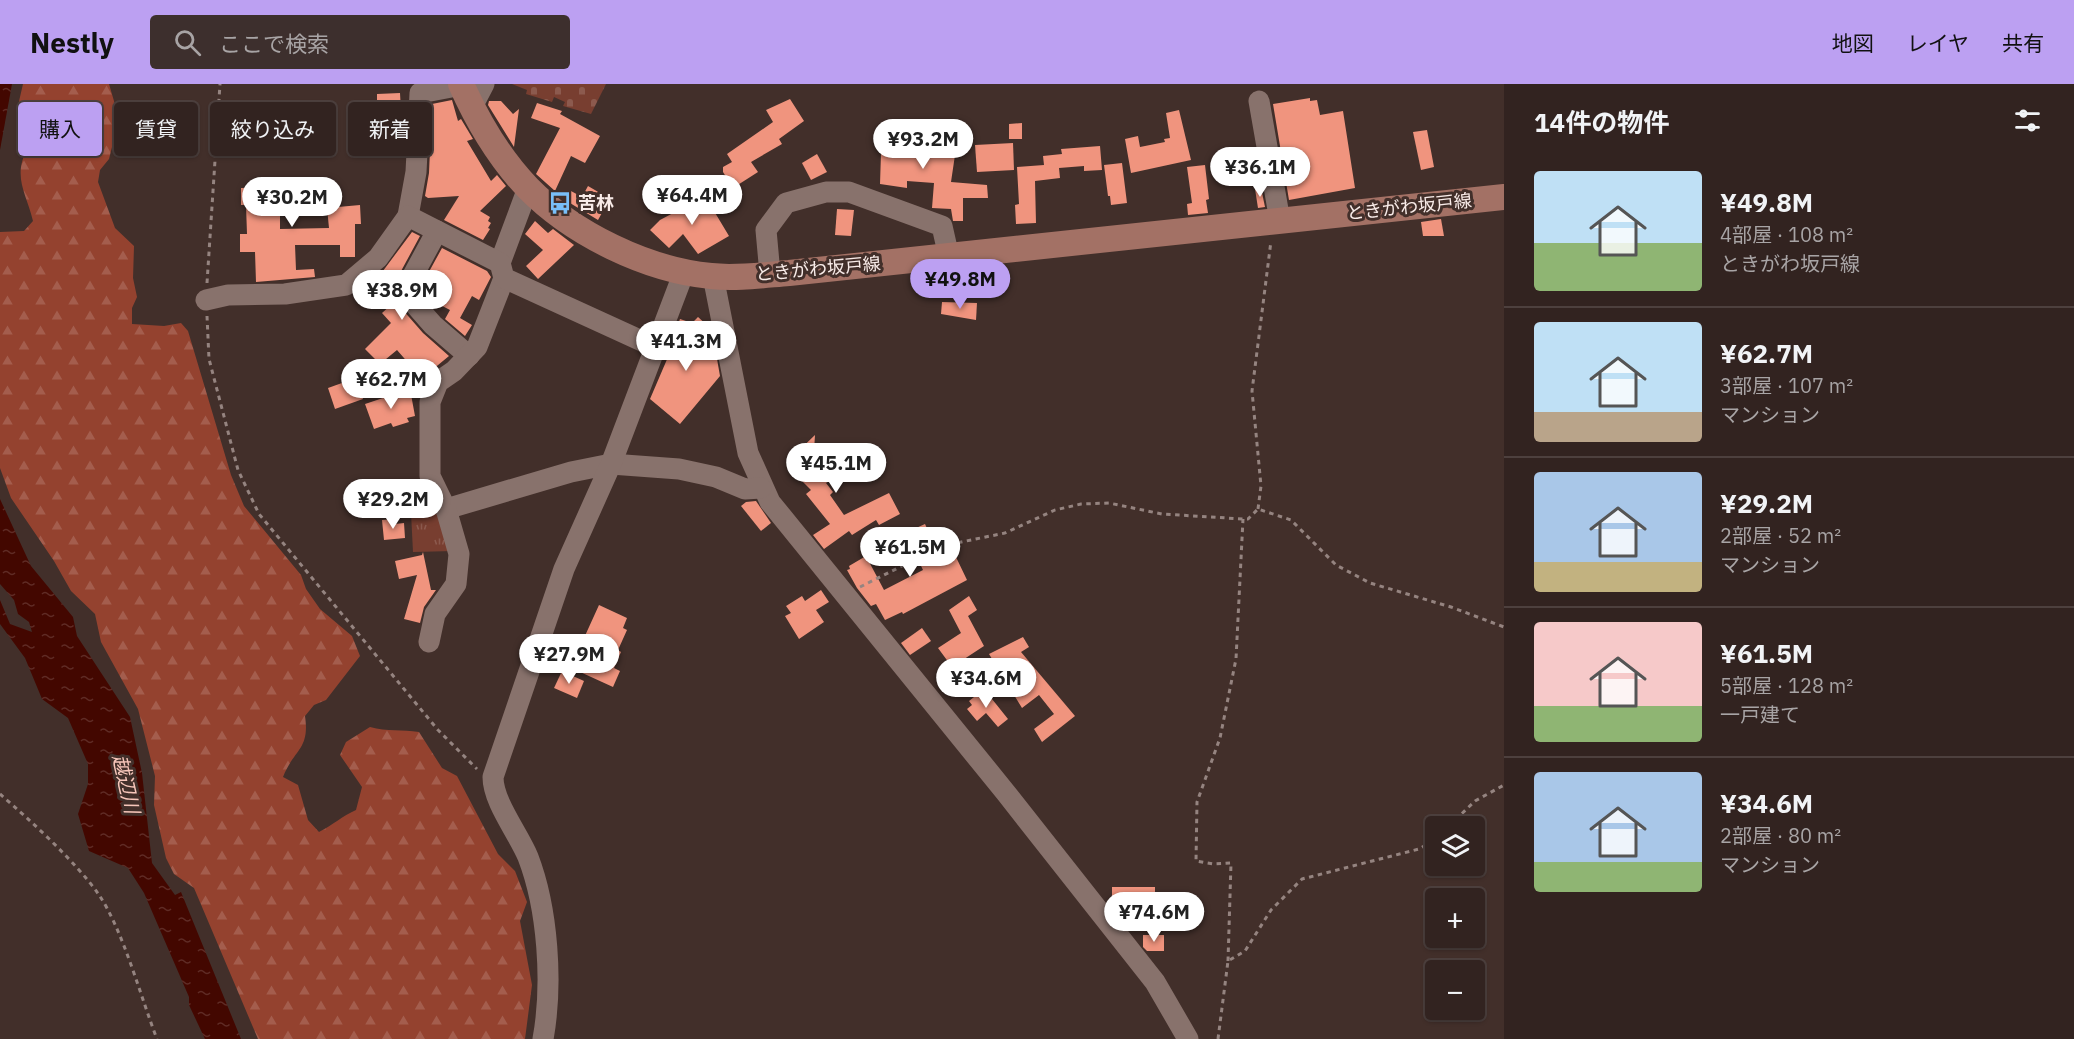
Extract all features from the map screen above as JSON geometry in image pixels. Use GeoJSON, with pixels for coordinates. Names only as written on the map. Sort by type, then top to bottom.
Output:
{"type":"FeatureCollection","features":[{"type":"Feature","properties":{"kind":"main road","name":"ときがわ坂戸線"},"geometry":{"type":"LineString","coordinates":[[470,90],[487,135],[528,188],[554,211],[600,239],[639,257],[684,272],[713,276],[770,274],[949,257],[1504,196]]}},
{"type":"Feature","properties":{"kind":"street"},"geometry":{"type":"LineString","coordinates":[[206,300],[228,295],[285,294],[346,285],[378,258],[408,216],[416,172],[420,93],[470,90]]}},
{"type":"Feature","properties":{"kind":"street"},"geometry":{"type":"LineString","coordinates":[[1259,101],[1277,221]]}},
{"type":"Feature","properties":{"kind":"street"},"geometry":{"type":"LineString","coordinates":[[429,642],[435,614],[456,584],[459,554],[446,509],[430,476],[430,402],[438,382],[477,347],[528,188]]}},
{"type":"Feature","properties":{"kind":"street"},"geometry":{"type":"LineString","coordinates":[[770,274],[766,230],[786,203],[826,192],[849,192],[942,226],[949,257]]}},
{"type":"Feature","properties":{"kind":"street"},"geometry":{"type":"LineString","coordinates":[[408,216],[502,270],[655,347]]}},
{"type":"Feature","properties":{"kind":"street"},"geometry":{"type":"LineString","coordinates":[[437,231],[404,292],[433,325],[469,356]]}},
{"type":"Feature","properties":{"kind":"street"},"geometry":{"type":"LineString","coordinates":[[543,1039],[548,980],[539,892],[528,857],[493,785],[493,777],[564,569],[611,464],[684,272]]}},
{"type":"Feature","properties":{"kind":"street"},"geometry":{"type":"LineString","coordinates":[[713,276],[742,425],[761,488],[780,518],[1006,793],[1155,982],[1188,1039]]}},
{"type":"Feature","properties":{"kind":"street"},"geometry":{"type":"LineString","coordinates":[[446,509],[571,472],[611,464],[679,469],[716,477],[745,489],[761,488]]}},
{"type":"Feature","properties":{"kind":"path"},"geometry":{"type":"LineString","coordinates":[[220,84],[206,300],[209,359],[238,470],[259,514],[438,730],[493,785]]}},
{"type":"Feature","properties":{"kind":"path"},"geometry":{"type":"LineString","coordinates":[[845,595],[942,546],[1005,533],[1055,510],[1081,504],[1109,503],[1162,514],[1248,519],[1258,509],[1261,486],[1252,391],[1277,221]]}},
{"type":"Feature","properties":{"kind":"path"},"geometry":{"type":"LineString","coordinates":[[1258,509],[1291,520],[1336,565],[1370,584],[1451,607],[1504,627]]}},
{"type":"Feature","properties":{"kind":"path"},"geometry":{"type":"LineString","coordinates":[[1218,1039],[1228,960],[1232,863],[1196,861],[1197,802],[1225,716],[1236,659],[1243,519]]}},
{"type":"Feature","properties":{"kind":"path"},"geometry":{"type":"LineString","coordinates":[[1459,816],[1475,801],[1504,785]]}},
{"type":"Feature","properties":{"kind":"path"},"geometry":{"type":"LineString","coordinates":[[0,794],[51,843],[99,895],[117,933],[157,1039]]}},
{"type":"Feature","properties":{"kind":"path"},"geometry":{"type":"LineString","coordinates":[[1228,960],[1245,951],[1271,910],[1302,879],[1419,849],[1425,845]]}},
{"type":"Feature","properties":{"kind":"green space"},"geometry":{"type":"Polygon","coordinates":[[[23,84],[109,84],[114,102],[113,143],[109,159],[100,170],[98,182],[115,228],[134,246],[133,278],[137,297],[132,308],[132,324],[164,326],[181,323],[188,331],[231,475],[244,506],[301,575],[306,589],[320,609],[352,636],[360,656],[326,700],[314,705],[305,716],[306,727],[303,743],[283,777],[298,785],[308,820],[319,832],[356,810],[362,787],[340,755],[346,742],[370,727],[419,732],[442,768],[457,776],[498,854],[515,871],[527,902],[520,921],[532,985],[525,1039],[258,1039],[194,888],[174,874],[166,858],[154,805],[155,776],[138,709],[101,642],[95,614],[71,591],[54,561],[11,498],[0,468],[0,232],[24,231],[33,221],[22,184],[23,158],[24,156],[102,156],[102,102],[19,102],[23,84]]]}},
{"type":"Feature","properties":{"kind":"green space"},"geometry":{"type":"Polygon","coordinates":[[[512,84],[606,84],[591,114],[563,106],[565,102],[554,97],[552,102],[526,94],[527,90],[512,84]]]}},
{"type":"Feature","properties":{"kind":"green space"},"geometry":{"type":"Polygon","coordinates":[[[411,512],[442,512],[453,551],[413,552],[411,512]]]}},
{"type":"Feature","properties":{"kind":"water"},"geometry":{"type":"Polygon","coordinates":[[[0,84],[12,84],[0,150],[0,84]]]}},
{"type":"Feature","properties":{"kind":"water","name":"越辺川"},"geometry":{"type":"Polygon","coordinates":[[[0,499],[31,566],[73,617],[77,636],[130,717],[142,773],[152,863],[175,895],[181,892],[241,1039],[205,1039],[144,893],[128,868],[89,851],[78,814],[88,784],[88,764],[68,718],[42,699],[25,658],[0,624],[0,600],[10,624],[32,632],[29,622],[18,614],[14,600],[0,584],[0,499]]]}},
{"type":"Feature","properties":{"kind":"building"},"geometry":{"type":"Polygon","coordinates":[[[400,93],[400,102],[377,102],[377,94],[400,93]]]}},
{"type":"Feature","properties":{"kind":"building"},"geometry":{"type":"Polygon","coordinates":[[[1310,98],[1310,101],[1317,100],[1320,115],[1343,111],[1355,188],[1289,200],[1273,104],[1310,98]]]}},
{"type":"Feature","properties":{"kind":"building"},"geometry":{"type":"Polygon","coordinates":[[[790,99],[804,121],[779,139],[782,144],[751,162],[758,172],[733,188],[723,172],[723,167],[732,162],[727,154],[773,122],[766,110],[790,99]]]}},
{"type":"Feature","properties":{"kind":"building"},"geometry":{"type":"Polygon","coordinates":[[[452,100],[458,121],[461,119],[473,139],[467,141],[491,181],[497,175],[506,186],[480,211],[490,217],[488,221],[491,223],[483,240],[444,220],[459,196],[428,198],[425,196],[430,156],[432,156],[432,104],[452,100]]]}},
{"type":"Feature","properties":{"kind":"building"},"geometry":{"type":"Polygon","coordinates":[[[489,101],[501,101],[513,114],[519,109],[514,147],[488,105],[489,101]]]}},
{"type":"Feature","properties":{"kind":"building"},"geometry":{"type":"Polygon","coordinates":[[[537,103],[562,111],[560,114],[600,136],[585,163],[571,156],[555,191],[536,174],[560,128],[531,118],[537,103]]]}},
{"type":"Feature","properties":{"kind":"building"},"geometry":{"type":"Polygon","coordinates":[[[1179,110],[1191,160],[1131,173],[1125,139],[1138,136],[1140,147],[1165,142],[1164,139],[1170,138],[1166,113],[1179,110]]]}},
{"type":"Feature","properties":{"kind":"building"},"geometry":{"type":"Polygon","coordinates":[[[882,122],[907,123],[907,139],[930,142],[928,152],[955,155],[951,182],[987,185],[988,198],[963,198],[963,221],[953,221],[951,209],[932,208],[934,183],[907,181],[907,188],[880,184],[882,122]]]}},
{"type":"Feature","properties":{"kind":"building"},"geometry":{"type":"Polygon","coordinates":[[[1022,123],[1022,139],[1009,139],[1009,124],[1022,123]]]}},
{"type":"Feature","properties":{"kind":"building"},"geometry":{"type":"Polygon","coordinates":[[[1427,130],[1434,167],[1421,170],[1413,132],[1427,130]]]}},
{"type":"Feature","properties":{"kind":"building"},"geometry":{"type":"Polygon","coordinates":[[[1013,143],[1014,170],[977,172],[975,145],[1013,143]]]}},
{"type":"Feature","properties":{"kind":"building"},"geometry":{"type":"Polygon","coordinates":[[[1100,146],[1102,170],[1084,171],[1084,166],[1059,168],[1060,178],[1035,181],[1036,223],[1016,224],[1015,205],[1019,204],[1017,167],[1044,165],[1043,156],[1062,154],[1061,149],[1100,146]]]}},
{"type":"Feature","properties":{"kind":"building"},"geometry":{"type":"Polygon","coordinates":[[[817,154],[827,172],[811,180],[802,163],[817,154]]]}},
{"type":"Feature","properties":{"kind":"building"},"geometry":{"type":"Polygon","coordinates":[[[1122,163],[1127,203],[1111,205],[1104,165],[1122,163]]]}},
{"type":"Feature","properties":{"kind":"building"},"geometry":{"type":"Polygon","coordinates":[[[1205,165],[1209,199],[1206,200],[1208,213],[1188,215],[1187,204],[1192,203],[1187,167],[1205,165]]]}},
{"type":"Feature","properties":{"kind":"building"},"geometry":{"type":"Polygon","coordinates":[[[267,177],[280,177],[287,179],[287,182],[329,181],[330,203],[280,201],[280,229],[329,228],[327,208],[360,205],[361,224],[355,224],[355,257],[340,257],[340,245],[295,245],[296,270],[314,269],[315,277],[256,282],[255,252],[240,252],[240,234],[247,234],[246,205],[241,205],[241,188],[267,187],[267,177]]]}},
{"type":"Feature","properties":{"kind":"building"},"geometry":{"type":"Polygon","coordinates":[[[588,186],[600,193],[594,205],[603,211],[598,220],[565,200],[571,191],[582,197],[588,186]]]}},
{"type":"Feature","properties":{"kind":"building"},"geometry":{"type":"Polygon","coordinates":[[[1261,188],[1265,207],[1258,208],[1255,189],[1261,188]]]}},
{"type":"Feature","properties":{"kind":"building"},"geometry":{"type":"Polygon","coordinates":[[[705,196],[729,236],[698,254],[683,234],[669,248],[650,230],[660,220],[705,196]]]}},
{"type":"Feature","properties":{"kind":"building"},"geometry":{"type":"Polygon","coordinates":[[[837,209],[854,210],[851,236],[835,235],[837,209]]]}},
{"type":"Feature","properties":{"kind":"building"},"geometry":{"type":"Polygon","coordinates":[[[1441,219],[1444,236],[1423,236],[1421,222],[1441,219]]]}},
{"type":"Feature","properties":{"kind":"building"},"geometry":{"type":"Polygon","coordinates":[[[535,221],[548,233],[553,229],[574,245],[538,279],[526,266],[543,250],[525,234],[535,221]]]}},
{"type":"Feature","properties":{"kind":"building"},"geometry":{"type":"Polygon","coordinates":[[[412,232],[420,236],[393,286],[392,294],[395,301],[423,333],[449,356],[432,370],[427,364],[417,373],[397,350],[380,364],[365,349],[391,323],[382,313],[391,305],[368,291],[412,232]]]}},
{"type":"Feature","properties":{"kind":"building"},"geometry":{"type":"Polygon","coordinates":[[[442,248],[487,271],[491,277],[479,300],[472,296],[460,318],[472,325],[465,336],[445,319],[450,310],[425,297],[419,290],[442,248]]]}},
{"type":"Feature","properties":{"kind":"building"},"geometry":{"type":"Polygon","coordinates":[[[942,302],[977,303],[976,320],[941,314],[942,302]]]}},
{"type":"Feature","properties":{"kind":"building"},"geometry":{"type":"Polygon","coordinates":[[[698,317],[709,327],[696,342],[717,359],[720,376],[680,424],[650,399],[668,357],[666,355],[670,345],[681,332],[676,330],[680,319],[692,323],[698,317]]]}},
{"type":"Feature","properties":{"kind":"building"},"geometry":{"type":"Polygon","coordinates":[[[356,378],[363,399],[335,409],[328,388],[356,378]]]}},
{"type":"Feature","properties":{"kind":"building"},"geometry":{"type":"Polygon","coordinates":[[[410,389],[415,416],[407,418],[409,422],[393,427],[391,423],[374,429],[365,404],[410,389]]]}},
{"type":"Feature","properties":{"kind":"building"},"geometry":{"type":"Polygon","coordinates":[[[815,435],[814,451],[847,455],[852,467],[826,483],[833,492],[830,495],[844,515],[889,493],[900,514],[879,525],[876,520],[852,535],[849,531],[824,549],[813,535],[830,524],[806,494],[811,490],[791,470],[793,468],[787,462],[815,435]]]}},
{"type":"Feature","properties":{"kind":"building"},"geometry":{"type":"Polygon","coordinates":[[[756,501],[771,523],[761,531],[741,506],[746,502],[756,501]]]}},
{"type":"Feature","properties":{"kind":"building"},"geometry":{"type":"Polygon","coordinates":[[[394,519],[395,524],[404,523],[405,538],[384,540],[382,520],[394,519]]]}},
{"type":"Feature","properties":{"kind":"building"},"geometry":{"type":"Polygon","coordinates":[[[925,524],[942,561],[955,555],[967,580],[903,614],[902,612],[885,620],[876,604],[871,606],[857,588],[847,570],[850,569],[849,566],[866,556],[884,590],[923,570],[905,533],[925,524]]]}},
{"type":"Feature","properties":{"kind":"building"},"geometry":{"type":"Polygon","coordinates":[[[423,552],[431,590],[436,590],[424,607],[420,623],[404,619],[417,575],[399,579],[395,561],[422,555],[423,552]]]}},
{"type":"Feature","properties":{"kind":"building"},"geometry":{"type":"Polygon","coordinates":[[[821,590],[829,602],[816,610],[824,622],[799,639],[785,616],[791,613],[786,606],[802,596],[805,601],[821,590]]]}},
{"type":"Feature","properties":{"kind":"building"},"geometry":{"type":"Polygon","coordinates":[[[969,596],[977,610],[968,616],[984,646],[952,667],[938,648],[961,633],[949,610],[969,596]]]}},
{"type":"Feature","properties":{"kind":"building"},"geometry":{"type":"Polygon","coordinates":[[[599,605],[627,618],[623,628],[627,630],[618,650],[621,652],[614,668],[620,671],[613,687],[578,671],[587,652],[579,649],[599,605]]]}},
{"type":"Feature","properties":{"kind":"building"},"geometry":{"type":"Polygon","coordinates":[[[922,628],[931,641],[910,655],[901,643],[922,628]]]}},
{"type":"Feature","properties":{"kind":"building"},"geometry":{"type":"Polygon","coordinates":[[[1023,637],[1029,647],[1021,652],[1075,716],[1042,742],[1034,729],[1054,714],[1039,695],[1022,708],[989,654],[1023,637]]]}},
{"type":"Feature","properties":{"kind":"building"},"geometry":{"type":"Polygon","coordinates":[[[562,671],[584,681],[577,698],[554,688],[562,671]]]}},
{"type":"Feature","properties":{"kind":"building"},"geometry":{"type":"Polygon","coordinates":[[[984,689],[1008,719],[998,727],[986,713],[977,721],[967,709],[972,705],[969,701],[984,689]]]}},
{"type":"Feature","properties":{"kind":"building"},"geometry":{"type":"Polygon","coordinates":[[[1112,887],[1155,887],[1155,901],[1146,901],[1146,906],[1112,907],[1112,887]]]}},
{"type":"Feature","properties":{"kind":"building"},"geometry":{"type":"Polygon","coordinates":[[[1143,935],[1164,935],[1164,951],[1147,951],[1143,947],[1143,935]]]}},
{"type":"Feature","properties":{"kind":"place","name":"苦林"},"geometry":{"type":"Point","coordinates":[560,203]}}]}
